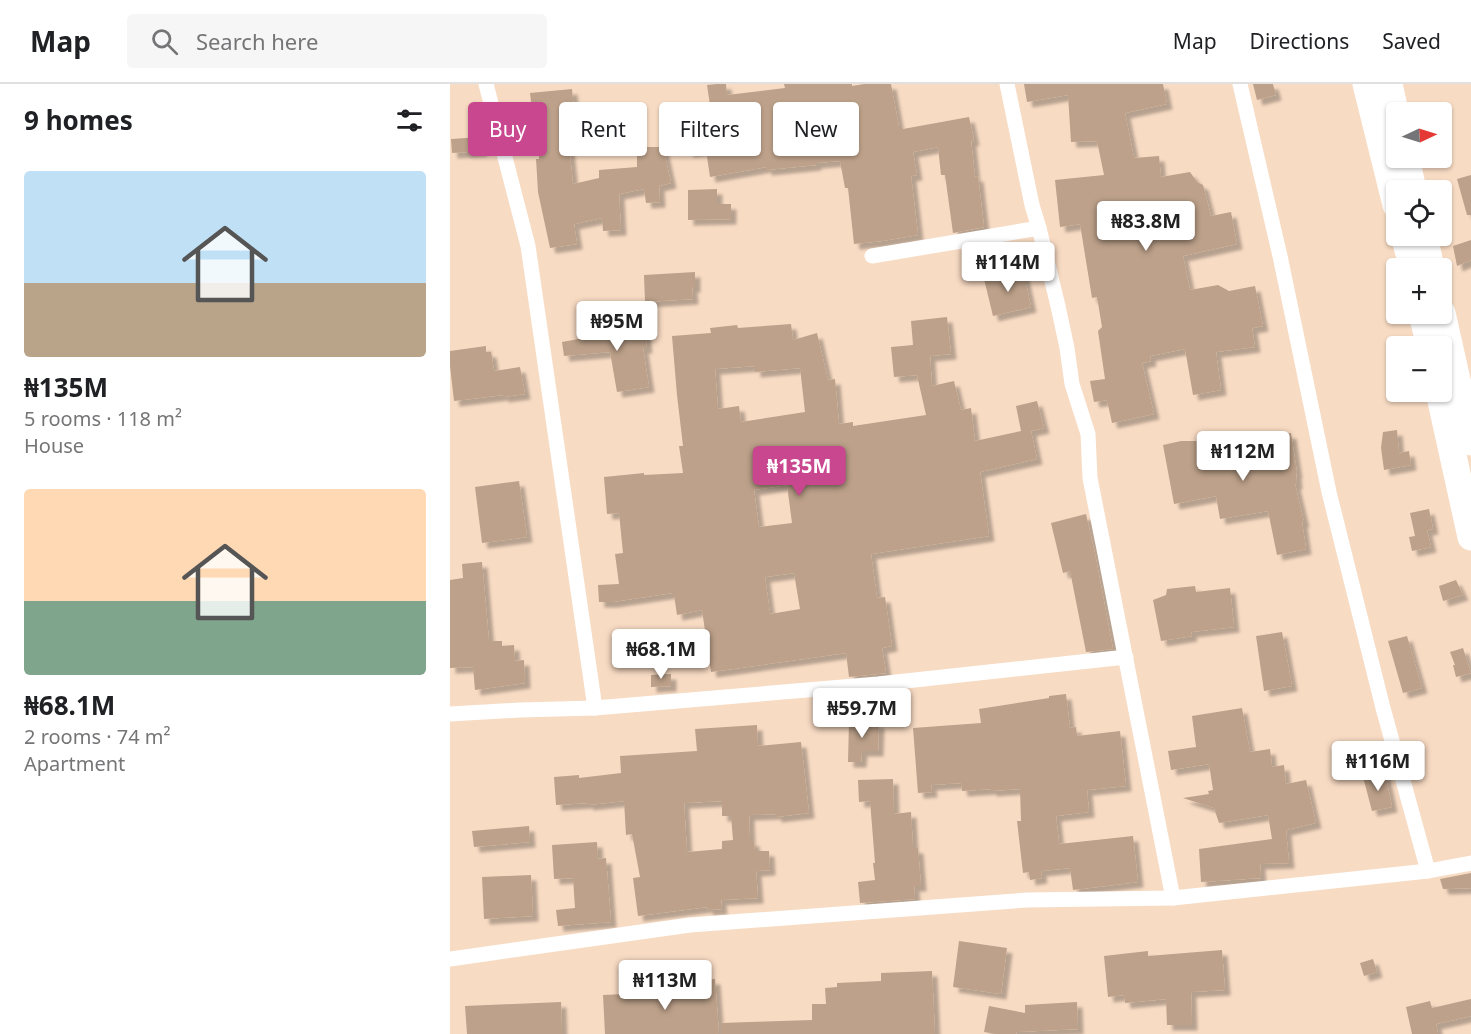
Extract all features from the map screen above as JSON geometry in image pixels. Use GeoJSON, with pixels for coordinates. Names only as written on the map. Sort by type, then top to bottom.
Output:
{"type":"FeatureCollection","features":[{"type":"Feature","properties":{"kind":"highway"},"geometry":{"type":"LineString","coordinates":[[1366,84],[1390,180]]}},
{"type":"Feature","properties":{"kind":"highway"},"geometry":{"type":"LineString","coordinates":[[1389,84],[1393,102]]}},
{"type":"Feature","properties":{"kind":"highway"},"geometry":{"type":"LineString","coordinates":[[1444,324],[1471,442]]}},
{"type":"Feature","properties":{"kind":"highway"},"geometry":{"type":"LineString","coordinates":[[1441,402],[1471,537]]}},
{"type":"Feature","properties":{"kind":"street"},"geometry":{"type":"LineString","coordinates":[[486,84],[528,246],[595,708]]}},
{"type":"Feature","properties":{"kind":"street"},"geometry":{"type":"LineString","coordinates":[[1006,84],[1032,205],[1067,348],[1071,384],[1088,434],[1090,478],[1173,898]]}},
{"type":"Feature","properties":{"kind":"street"},"geometry":{"type":"LineString","coordinates":[[1240,84],[1280,256],[1329,492],[1383,708],[1428,871]]}},
{"type":"Feature","properties":{"kind":"street"},"geometry":{"type":"LineString","coordinates":[[872,255],[1039,228]]}},
{"type":"Feature","properties":{"kind":"street"},"geometry":{"type":"LineString","coordinates":[[450,714],[595,708],[878,684],[1126,657]]}},
{"type":"Feature","properties":{"kind":"street"},"geometry":{"type":"LineString","coordinates":[[450,959],[690,926],[1027,900],[1173,898],[1428,871],[1471,863]]}},
{"type":"Feature","properties":{"kind":"building"},"geometry":{"type":"Polygon","coordinates":[[[726,84],[727,95],[785,88],[784,84],[852,84],[852,86],[891,84],[899,127],[903,129],[969,117],[974,140],[971,141],[975,177],[978,176],[984,227],[953,233],[945,175],[941,175],[938,147],[913,152],[917,175],[911,176],[918,235],[882,241],[854,244],[848,188],[845,188],[840,161],[766,170],[766,167],[710,177],[707,156],[761,156],[761,102],[710,102],[707,85],[726,84]]]}},
{"type":"Feature","properties":{"kind":"building"},"geometry":{"type":"Polygon","coordinates":[[[1024,84],[1163,84],[1167,104],[1125,113],[1134,158],[1159,156],[1161,177],[1190,172],[1197,182],[1203,185],[1211,216],[1231,212],[1237,244],[1183,256],[1190,290],[1218,285],[1229,291],[1255,286],[1263,326],[1252,328],[1255,347],[1216,352],[1221,390],[1193,395],[1185,349],[1150,356],[1151,361],[1142,363],[1154,414],[1112,423],[1107,400],[1094,402],[1090,381],[1105,379],[1098,331],[1102,327],[1097,297],[1092,298],[1080,224],[1060,227],[1055,180],[1104,175],[1097,141],[1071,142],[1068,95],[1027,102],[1024,84]]]}},
{"type":"Feature","properties":{"kind":"building"},"geometry":{"type":"Polygon","coordinates":[[[1253,84],[1273,84],[1276,95],[1257,100],[1253,84]]]}},
{"type":"Feature","properties":{"kind":"building"},"geometry":{"type":"Polygon","coordinates":[[[572,89],[573,102],[559,102],[559,156],[570,156],[573,184],[599,178],[599,170],[637,167],[637,156],[647,156],[647,147],[659,147],[659,156],[665,156],[671,183],[659,186],[660,202],[646,203],[644,189],[619,194],[621,230],[603,231],[602,218],[574,224],[577,244],[550,248],[538,192],[536,159],[539,159],[539,156],[547,156],[547,102],[531,102],[530,93],[572,89]]]}},
{"type":"Feature","properties":{"kind":"building"},"geometry":{"type":"Polygon","coordinates":[[[468,138],[468,152],[452,153],[451,139],[468,138]]]}},
{"type":"Feature","properties":{"kind":"building"},"geometry":{"type":"Polygon","coordinates":[[[1471,175],[1471,215],[1467,215],[1457,179],[1471,175]]]}},
{"type":"Feature","properties":{"kind":"building"},"geometry":{"type":"Polygon","coordinates":[[[717,189],[717,204],[731,204],[731,219],[688,220],[688,190],[717,189]]]}},
{"type":"Feature","properties":{"kind":"building"},"geometry":{"type":"Polygon","coordinates":[[[1471,240],[1471,260],[1457,266],[1453,246],[1471,240]]]}},
{"type":"Feature","properties":{"kind":"building"},"geometry":{"type":"Polygon","coordinates":[[[1023,270],[1031,307],[993,316],[984,279],[1023,270]]]}},
{"type":"Feature","properties":{"kind":"building"},"geometry":{"type":"Polygon","coordinates":[[[695,272],[695,287],[692,287],[693,299],[645,302],[644,275],[695,272]]]}},
{"type":"Feature","properties":{"kind":"building"},"geometry":{"type":"Polygon","coordinates":[[[947,317],[951,354],[930,356],[932,386],[954,381],[961,410],[971,408],[975,441],[1021,431],[1016,406],[1037,401],[1044,428],[1031,431],[1037,459],[980,472],[989,536],[871,554],[877,598],[885,597],[892,646],[882,648],[886,673],[849,677],[846,653],[711,672],[702,610],[677,615],[672,593],[599,602],[598,585],[619,584],[615,554],[623,553],[619,513],[607,514],[604,477],[644,473],[644,475],[683,473],[679,446],[683,446],[672,336],[711,333],[710,328],[737,325],[738,328],[791,324],[793,340],[817,333],[828,380],[835,379],[839,424],[853,422],[853,426],[926,415],[917,375],[894,377],[891,347],[913,345],[911,321],[947,317]],[[755,366],[715,369],[718,409],[739,406],[741,422],[805,412],[800,368],[755,372],[755,366]],[[787,485],[754,490],[759,527],[792,523],[787,485]],[[794,573],[765,577],[770,614],[800,609],[794,573]]]}},
{"type":"Feature","properties":{"kind":"building"},"geometry":{"type":"Polygon","coordinates":[[[644,322],[647,348],[643,348],[649,387],[617,392],[610,352],[564,356],[562,342],[584,338],[583,329],[644,322]]]}},
{"type":"Feature","properties":{"kind":"building"},"geometry":{"type":"Polygon","coordinates":[[[486,346],[486,352],[491,352],[494,371],[520,367],[525,394],[454,401],[450,351],[486,346]]]}},
{"type":"Feature","properties":{"kind":"building"},"geometry":{"type":"Polygon","coordinates":[[[1397,430],[1399,453],[1409,451],[1411,465],[1384,470],[1381,448],[1383,432],[1397,430]]]}},
{"type":"Feature","properties":{"kind":"building"},"geometry":{"type":"Polygon","coordinates":[[[1291,433],[1297,473],[1297,484],[1295,484],[1304,522],[1302,522],[1306,549],[1277,555],[1268,511],[1220,519],[1216,496],[1174,504],[1163,445],[1181,441],[1200,441],[1201,446],[1291,433]]]}},
{"type":"Feature","properties":{"kind":"building"},"geometry":{"type":"Polygon","coordinates":[[[519,481],[527,537],[482,543],[475,487],[519,481]]]}},
{"type":"Feature","properties":{"kind":"building"},"geometry":{"type":"Polygon","coordinates":[[[1429,509],[1433,529],[1427,530],[1431,547],[1412,551],[1409,537],[1415,536],[1410,513],[1429,509]]]}},
{"type":"Feature","properties":{"kind":"building"},"geometry":{"type":"Polygon","coordinates":[[[1086,514],[1113,649],[1086,652],[1070,571],[1063,573],[1051,523],[1086,514]]]}},
{"type":"Feature","properties":{"kind":"building"},"geometry":{"type":"Polygon","coordinates":[[[482,562],[489,641],[502,641],[502,646],[514,645],[515,661],[524,660],[525,683],[475,690],[473,667],[450,668],[450,580],[463,578],[462,564],[482,562]]]}},
{"type":"Feature","properties":{"kind":"building"},"geometry":{"type":"Polygon","coordinates":[[[1456,580],[1463,595],[1443,601],[1439,586],[1456,580]]]}},
{"type":"Feature","properties":{"kind":"building"},"geometry":{"type":"Polygon","coordinates":[[[1195,586],[1196,592],[1230,588],[1234,627],[1191,632],[1192,636],[1161,641],[1153,600],[1166,595],[1167,589],[1195,586]]]}},
{"type":"Feature","properties":{"kind":"building"},"geometry":{"type":"Polygon","coordinates":[[[1282,632],[1292,686],[1264,691],[1256,636],[1282,632]]]}},
{"type":"Feature","properties":{"kind":"building"},"geometry":{"type":"Polygon","coordinates":[[[1407,636],[1422,688],[1403,693],[1388,641],[1407,636]]]}},
{"type":"Feature","properties":{"kind":"building"},"geometry":{"type":"Polygon","coordinates":[[[1463,648],[1471,673],[1456,677],[1453,665],[1455,665],[1450,652],[1463,648]]]}},
{"type":"Feature","properties":{"kind":"building"},"geometry":{"type":"Polygon","coordinates":[[[671,674],[671,686],[651,687],[651,675],[671,674]]]}},
{"type":"Feature","properties":{"kind":"building"},"geometry":{"type":"Polygon","coordinates":[[[1066,694],[1070,728],[1076,727],[1077,736],[1120,731],[1126,786],[1087,790],[1089,812],[1056,816],[1059,844],[1133,836],[1138,882],[1073,890],[1070,868],[1041,871],[1042,878],[1030,880],[1029,872],[1023,873],[1017,821],[1021,821],[1020,789],[962,791],[961,783],[931,785],[932,792],[918,793],[913,728],[981,723],[979,709],[1066,694]]]}},
{"type":"Feature","properties":{"kind":"building"},"geometry":{"type":"Polygon","coordinates":[[[1242,708],[1250,752],[1270,749],[1272,767],[1284,765],[1286,784],[1306,780],[1316,823],[1286,830],[1289,863],[1260,864],[1261,878],[1201,882],[1199,849],[1272,839],[1268,815],[1219,823],[1214,808],[1183,798],[1209,794],[1208,791],[1213,790],[1209,764],[1171,770],[1168,751],[1196,747],[1192,716],[1242,708]]]}},
{"type":"Feature","properties":{"kind":"building"},"geometry":{"type":"Polygon","coordinates":[[[849,721],[879,723],[878,751],[862,751],[861,762],[848,762],[849,721]]]}},
{"type":"Feature","properties":{"kind":"building"},"geometry":{"type":"Polygon","coordinates":[[[757,725],[758,746],[801,742],[809,813],[776,817],[776,814],[749,815],[750,841],[754,841],[755,851],[769,851],[770,870],[756,871],[758,898],[721,900],[722,909],[708,910],[707,907],[638,916],[633,878],[640,877],[632,834],[626,835],[624,801],[588,805],[588,803],[556,805],[554,777],[579,775],[579,778],[621,773],[620,756],[697,751],[695,729],[757,725]],[[722,801],[684,803],[687,852],[722,849],[722,841],[733,840],[731,816],[722,816],[722,801]]]}},
{"type":"Feature","properties":{"kind":"building"},"geometry":{"type":"Polygon","coordinates":[[[1385,773],[1392,807],[1372,811],[1363,777],[1385,773]]]}},
{"type":"Feature","properties":{"kind":"building"},"geometry":{"type":"Polygon","coordinates":[[[893,779],[894,814],[911,812],[913,848],[918,848],[921,886],[914,886],[915,899],[860,903],[858,882],[875,880],[873,863],[875,863],[870,801],[859,802],[858,780],[893,779]]]}},
{"type":"Feature","properties":{"kind":"building"},"geometry":{"type":"Polygon","coordinates":[[[529,826],[530,842],[474,847],[472,831],[529,826]]]}},
{"type":"Feature","properties":{"kind":"building"},"geometry":{"type":"Polygon","coordinates":[[[597,842],[598,859],[606,858],[611,922],[558,926],[556,910],[575,908],[573,878],[554,879],[552,845],[597,842]]]}},
{"type":"Feature","properties":{"kind":"building"},"geometry":{"type":"Polygon","coordinates":[[[1471,873],[1471,888],[1443,889],[1440,879],[1471,873]]]}},
{"type":"Feature","properties":{"kind":"building"},"geometry":{"type":"Polygon","coordinates":[[[531,875],[533,916],[484,919],[482,877],[531,875]]]}},
{"type":"Feature","properties":{"kind":"building"},"geometry":{"type":"Polygon","coordinates":[[[959,941],[1007,948],[1001,994],[953,987],[959,941]]]}},
{"type":"Feature","properties":{"kind":"building"},"geometry":{"type":"Polygon","coordinates":[[[1222,950],[1225,990],[1191,992],[1192,1025],[1167,1025],[1166,999],[1125,1003],[1124,995],[1108,997],[1104,956],[1148,951],[1148,956],[1222,950]]]}},
{"type":"Feature","properties":{"kind":"building"},"geometry":{"type":"Polygon","coordinates":[[[1373,959],[1377,972],[1364,976],[1360,963],[1373,959]]]}},
{"type":"Feature","properties":{"kind":"building"},"geometry":{"type":"Polygon","coordinates":[[[932,971],[935,1034],[721,1034],[721,1023],[812,1020],[812,1004],[826,1004],[825,988],[837,987],[837,983],[881,981],[881,973],[932,971]]]}},
{"type":"Feature","properties":{"kind":"building"},"geometry":{"type":"Polygon","coordinates":[[[715,979],[719,1034],[605,1034],[603,995],[668,992],[667,983],[715,979]]]}},
{"type":"Feature","properties":{"kind":"building"},"geometry":{"type":"Polygon","coordinates":[[[1471,999],[1471,1016],[1436,1024],[1438,1034],[1412,1034],[1406,1007],[1430,1001],[1432,1008],[1471,999]]]}},
{"type":"Feature","properties":{"kind":"building"},"geometry":{"type":"Polygon","coordinates":[[[561,1002],[562,1034],[467,1034],[465,1006],[561,1002]]]}},
{"type":"Feature","properties":{"kind":"building"},"geometry":{"type":"Polygon","coordinates":[[[1077,1002],[1078,1029],[1017,1032],[1016,1034],[984,1032],[989,1006],[1025,1013],[1025,1005],[1077,1002]]]}}]}
